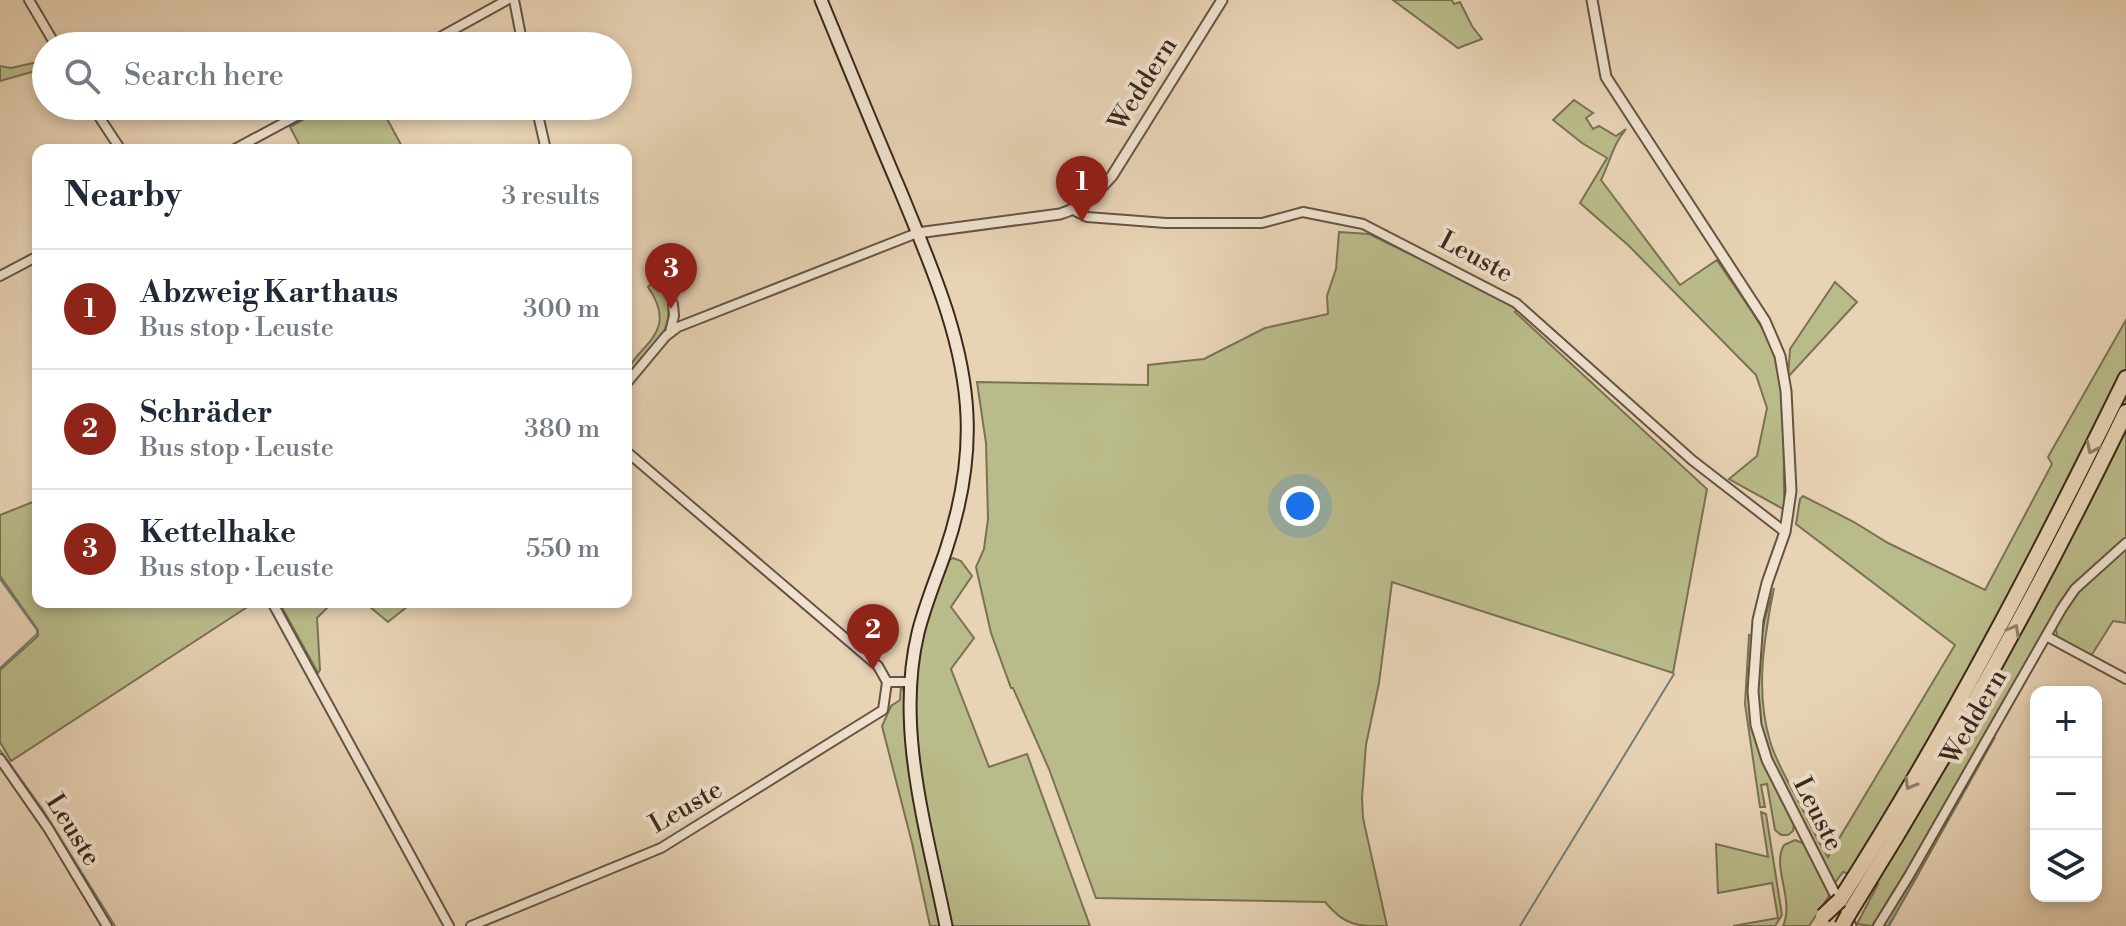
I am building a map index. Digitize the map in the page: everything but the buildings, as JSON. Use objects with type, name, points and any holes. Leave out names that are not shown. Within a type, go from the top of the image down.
[{"type":"highway","points":[[1835,923],[1840,900],[2003,618],[2126,378]]},
{"type":"highway","points":[[1835,923],[1861,895],[2011,635],[2126,412]]},
{"type":"main road","points":[[821,0],[917,233],[955,342],[967,416],[963,489],[918,634],[911,682],[910,738],[946,926]]},
{"type":"street","points":[[29,0],[48,32]]},
{"type":"street","points":[[449,32],[507,0]]},
{"type":"street","points":[[514,0],[520,32]]},
{"type":"street","name":"Weddern","points":[[917,233],[1051,216],[1073,210],[1093,197],[1112,176],[1222,0]]},
{"type":"street","name":"Leuste","points":[[1592,0],[1606,77],[1765,321],[1780,356],[1786,391],[1791,491],[1785,532],[1758,620],[1753,691],[1756,725],[1767,760],[1835,923]]},
{"type":"street","points":[[101,120],[117,144]]},
{"type":"street","points":[[244,144],[289,120]]},
{"type":"street","points":[[539,120],[545,144]]},
{"type":"street","name":"Leuste","points":[[1073,210],[1087,217],[1166,223],[1262,223],[1303,212],[1363,224],[1516,303],[1692,460],[1785,532]]},
{"type":"street","points":[[632,377],[669,332],[917,233]]},
{"type":"street","points":[[0,276],[32,259]]},
{"type":"street","points":[[669,332],[674,306],[680,315],[692,321]]},
{"type":"street","points":[[632,456],[878,666],[887,682],[911,682]]},
{"type":"street","name":"Weddern","points":[[1878,926],[2075,589],[2126,543]]},
{"type":"street","points":[[275,608],[449,926]]},
{"type":"street","points":[[2046,636],[2126,679]]},
{"type":"street","name":"Leuste","points":[[471,926],[661,848],[687,833],[878,715],[883,710],[887,682]]},
{"type":"street","name":"Leuste","points":[[0,759],[48,828],[107,926]]},
{"type":"green space","points":[[1393,0],[1460,2],[1482,39],[1458,48]]},
{"type":"green space","points":[[32,63],[32,72],[0,81],[0,66],[11,68]]},
{"type":"green space","points":[[1574,100],[1593,113],[1586,118],[1593,129],[1599,126],[1616,136],[1626,129],[1601,180],[1680,285],[1717,260],[1767,336],[1777,361],[1783,398],[1785,510],[1729,479],[1757,456],[1767,408],[1756,375],[1628,245],[1580,203],[1607,158],[1553,120]]},
{"type":"green space","points":[[303,120],[388,120],[401,144],[299,144],[290,127]]},
{"type":"green space","points":[[1339,232],[1369,234],[1508,302],[1518,310],[1515,312],[1707,489],[1673,673],[1392,582],[1379,683],[1366,745],[1362,798],[1363,818],[1387,926],[1352,923],[1339,916],[1325,902],[1096,898],[1049,769],[1011,688],[991,633],[976,567],[984,549],[988,519],[986,443],[977,382],[1148,385],[1148,365],[1204,359],[1265,328],[1328,314],[1327,296],[1336,269]]},
{"type":"green space","points":[[659,275],[669,307],[668,320],[656,345],[632,374],[632,362],[657,331],[660,319],[648,287]]},
{"type":"green space","points":[[1835,282],[1857,302],[1788,377],[1790,349]]},
{"type":"green space","points":[[2126,320],[2126,540],[2070,590],[2058,607],[1908,873],[1872,926],[1857,924],[1878,884],[1843,872],[1834,884],[1791,804],[1765,742],[1758,705],[1757,671],[1761,637],[1774,588],[1763,664],[1765,722],[1779,765],[1828,857],[1955,645],[1796,524],[1800,499],[1803,496],[1888,543],[1985,590],[2052,464],[2048,457]]},
{"type":"green space","points":[[32,502],[32,608],[246,608],[11,761],[0,742],[0,670],[38,636],[38,630],[0,576],[0,515]]},
{"type":"green space","points":[[2126,547],[2126,623],[2113,621],[2091,656],[2058,639],[2055,626],[2077,591]]},
{"type":"green space","points":[[953,558],[961,561],[972,576],[951,607],[974,638],[951,669],[989,767],[1027,754],[1090,926],[950,926],[920,782],[914,695],[921,644],[930,612],[945,563]]},
{"type":"green space","points":[[282,608],[327,608],[317,618],[318,673]]},
{"type":"green space","points":[[371,608],[406,608],[388,622]]},
{"type":"green space","points":[[1749,635],[1753,636],[1750,691],[1756,735],[1794,825],[1788,835],[1781,835],[1775,830],[1767,784],[1761,785],[1765,807],[1760,807],[1745,704]]},
{"type":"green space","points":[[901,686],[906,694],[941,926],[930,926],[882,726],[891,706],[900,700]]},
{"type":"green space","points":[[1995,737],[1889,926],[1880,926],[1941,829],[1989,742]]},
{"type":"green space","points":[[1761,812],[1766,814],[1782,915],[1775,926],[1733,926],[1778,918],[1772,883],[1718,893],[1716,844],[1768,857]]},
{"type":"green space","points":[[1795,840],[1805,844],[1829,891],[1829,896],[1809,926],[1783,926],[1786,905],[1781,854],[1784,845]]},
{"type":"waterway","points":[[0,579],[37,630],[37,634],[0,668]]},
{"type":"waterway","points":[[1520,926],[1674,674]]},
{"type":"waterway","points":[[0,750],[43,810],[115,926]]},
{"type":"waterway","points":[[1888,926],[1919,873]]},
{"type":"place","name":"Abzweig Karthaus","points":[[1082,222]]},
{"type":"place","name":"Kettelhake","points":[[671,309]]},
{"type":"place","name":"Schräder","points":[[873,670]]}]
